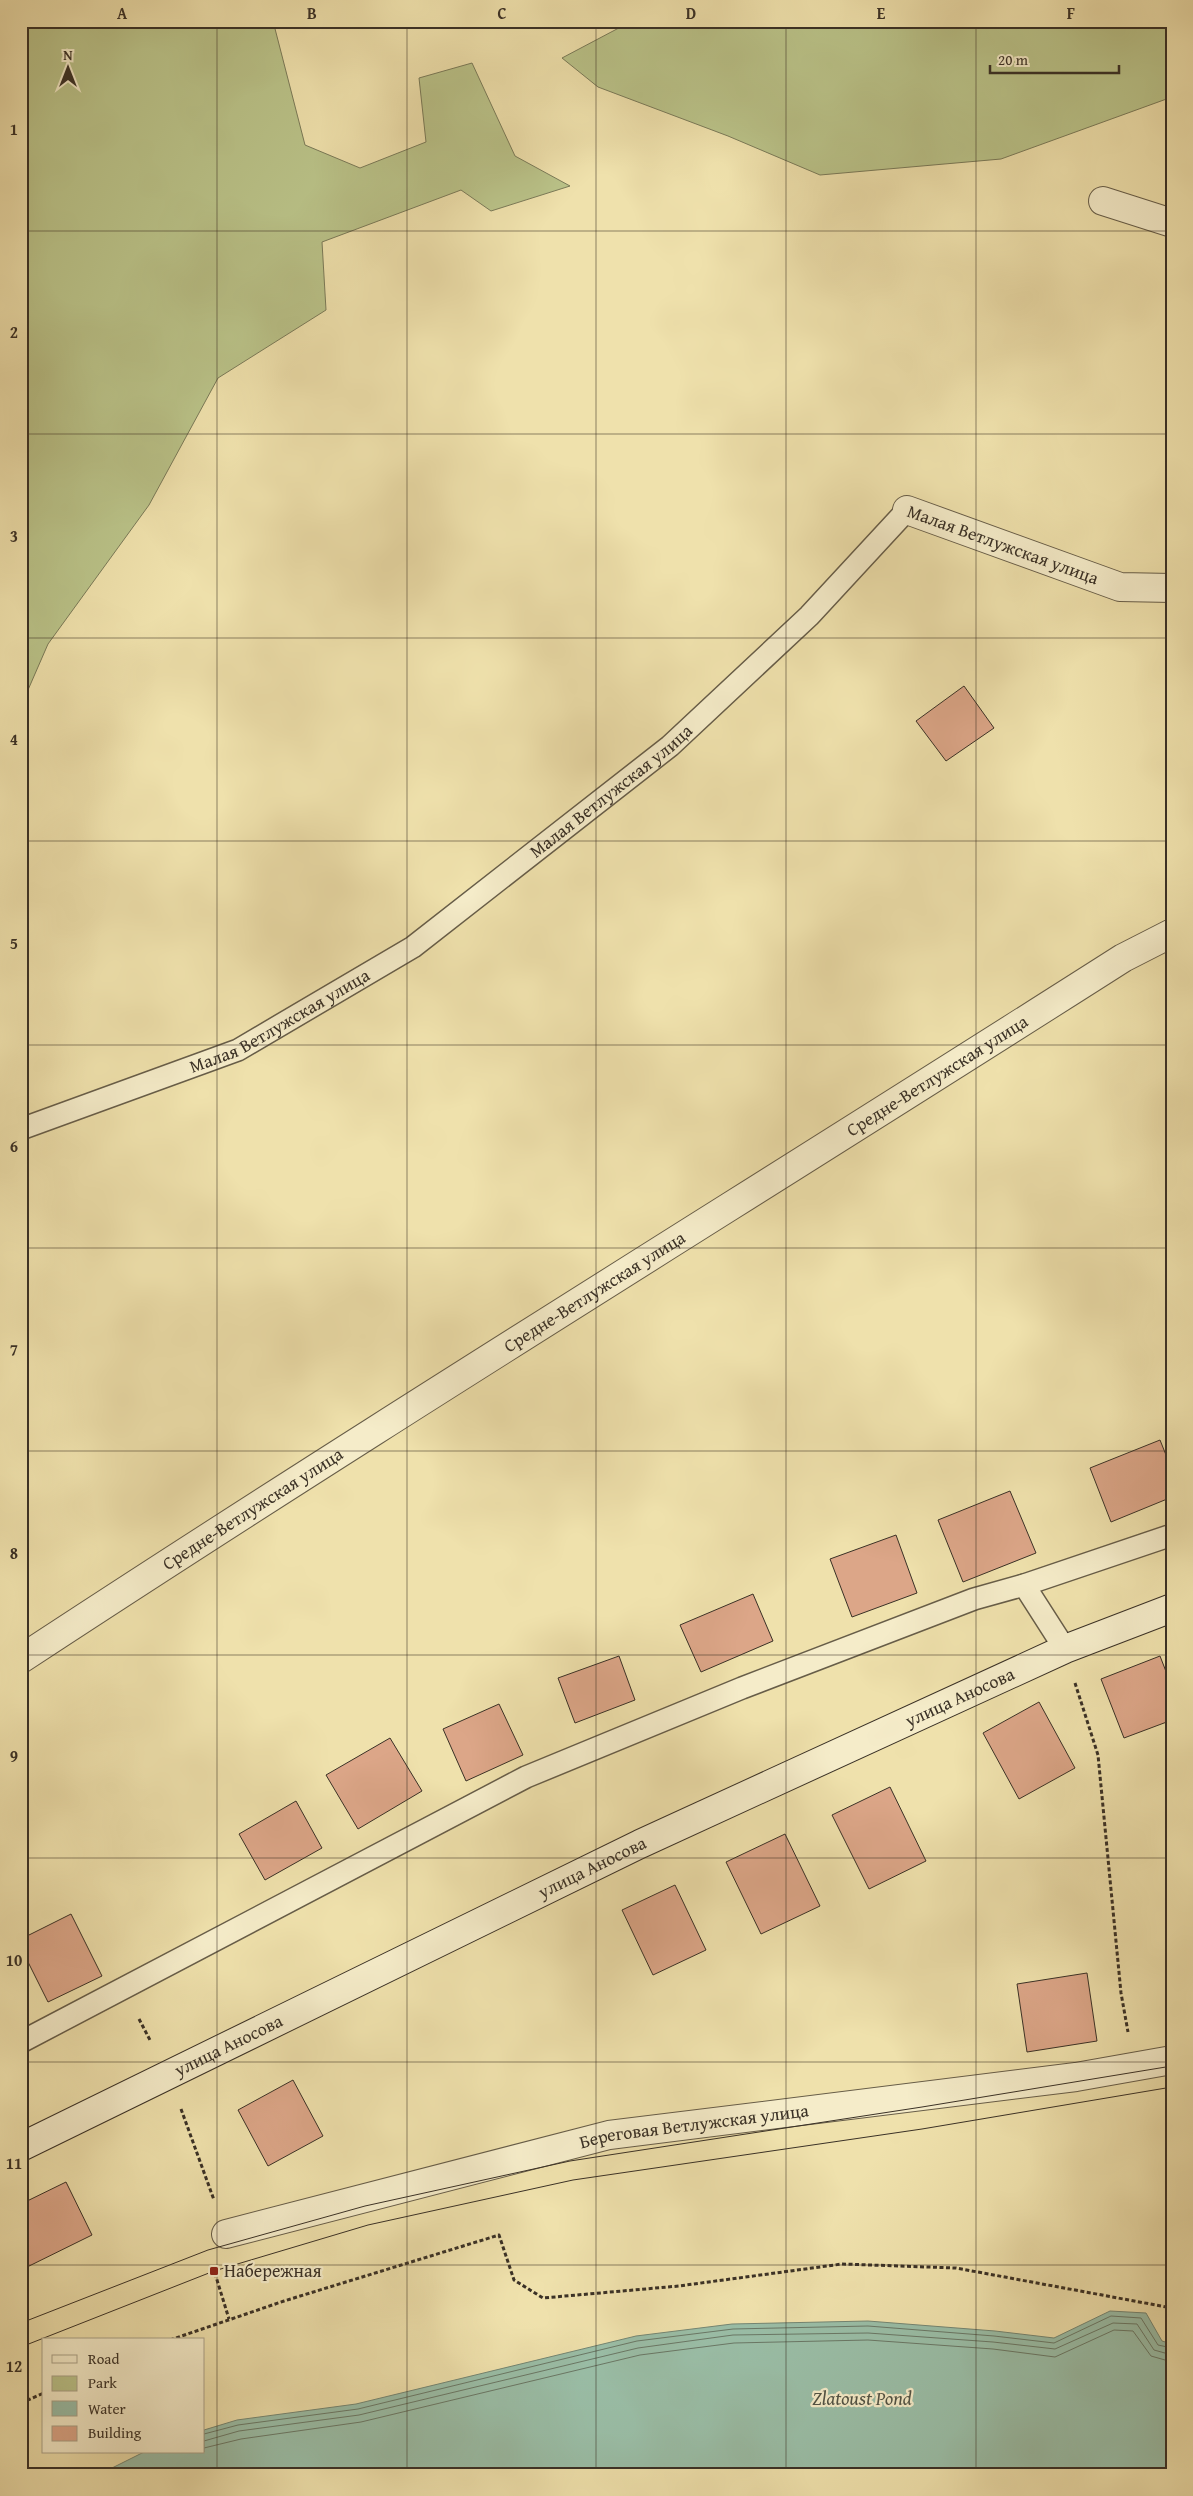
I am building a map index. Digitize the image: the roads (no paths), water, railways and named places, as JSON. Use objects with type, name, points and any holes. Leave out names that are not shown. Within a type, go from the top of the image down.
[{"type":"street","points":[[1103,201],[1172,223]]},
{"type":"street","name":"Малая Ветлужская улица","points":[[907,510],[1120,587],[1172,588]]},
{"type":"street","name":"Средне-Ветлужская улица","points":[[21,1658],[371,1432],[775,1180],[1124,958],[1172,933]]},
{"type":"street","name":"улица Аносова","points":[[21,2147],[631,1848],[1065,1649],[1172,1608]]},
{"type":"street","name":"Береговая Ветлужская улица","points":[[226,2234],[609,2135],[1076,2077],[1172,2060]]},
{"type":"lane","name":"Малая Ветлужская улица","points":[[21,1129],[238,1050],[413,947],[670,746],[809,616],[907,510]]},
{"type":"lane","points":[[21,2042],[526,1777],[742,1688],[974,1599],[1024,1586],[1172,1535]]},
{"type":"lane","points":[[1024,1586],[1065,1649]]},
{"type":"water","name":"Zlatoust Pond","points":[[1110,2311],[1146,2313],[1162,2341],[1172,2344],[1172,2475],[98,2475],[140,2454],[205,2454],[205,2430],[237,2420],[356,2404],[636,2336],[732,2324],[868,2321],[995,2331],[1054,2338]]},
{"type":"tram line","points":[[21,2323],[208,2250],[365,2206],[570,2161],[922,2107],[1172,2066]]},
{"type":"tram line","points":[[44,2338],[214,2271],[368,2225],[573,2180],[922,2129],[1172,2087]]},
{"type":"tram line","points":[[21,2347],[42,2339]]},
{"type":"place","name":"Набережная","points":[[214,2271]]}]
